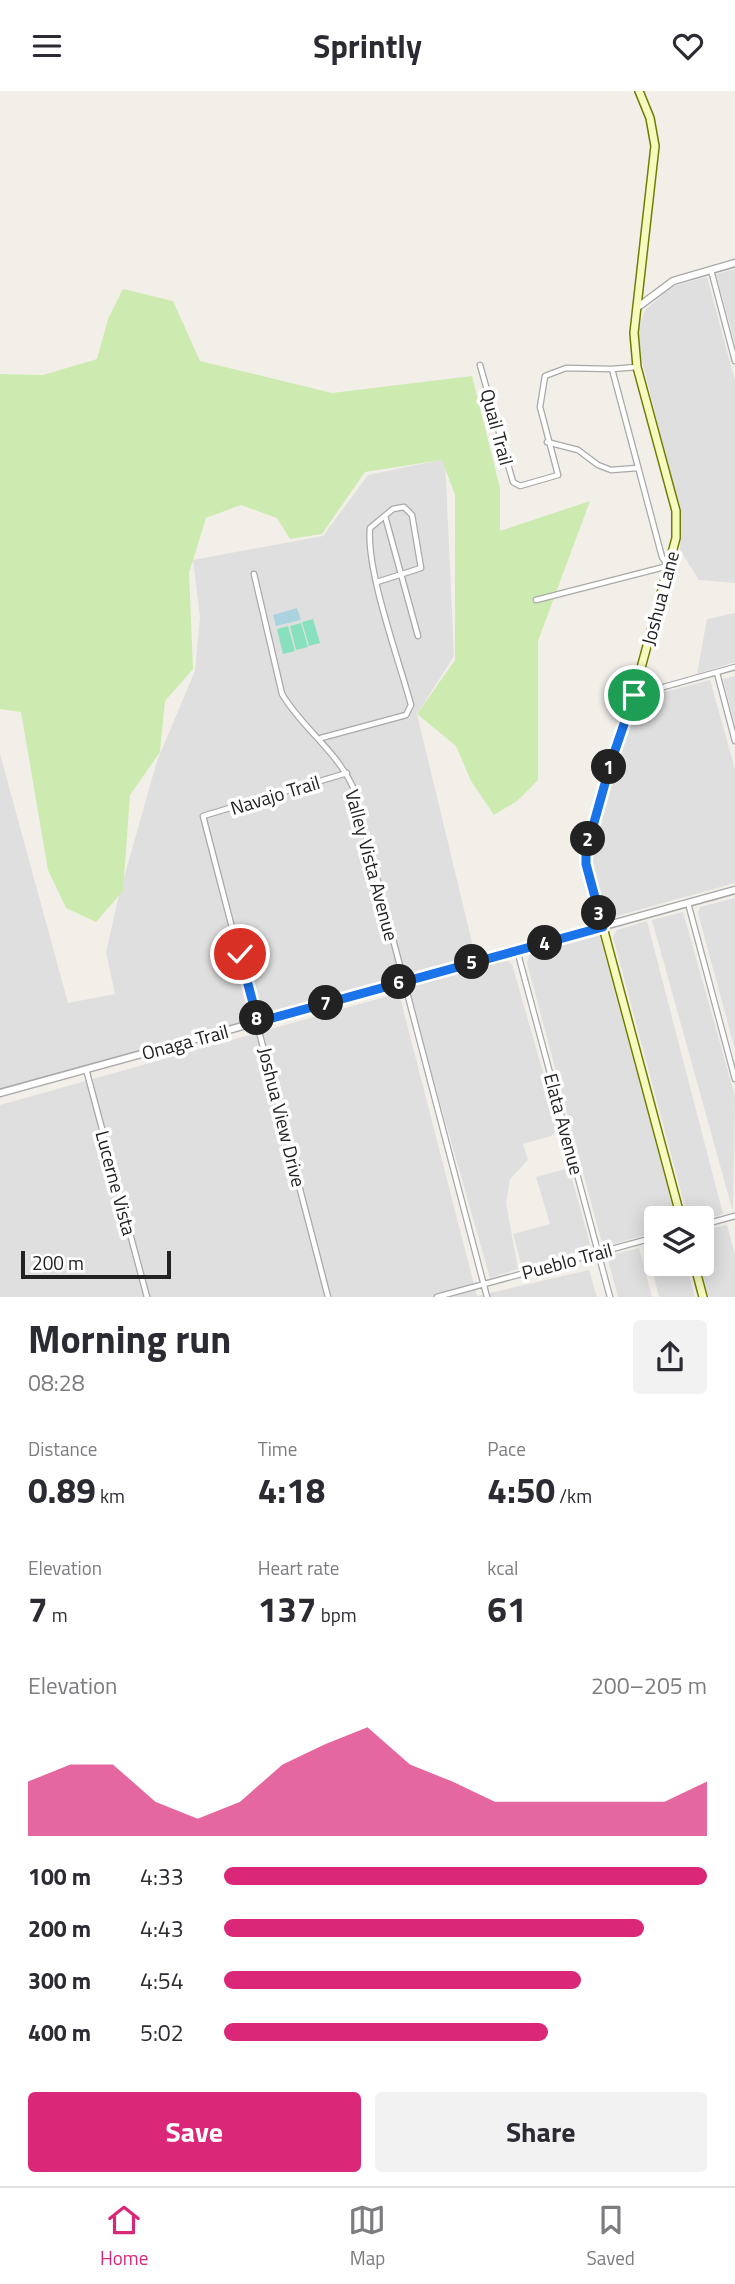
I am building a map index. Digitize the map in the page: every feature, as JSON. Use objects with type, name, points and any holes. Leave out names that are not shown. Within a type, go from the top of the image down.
[{"type":"main road","name":"Joshua Lane","points":[[639,91],[650,118],[654,146],[634,333],[637,367],[676,511],[676,538],[634,695],[611,762],[586,851],[586,864],[678,1206]]},
{"type":"main road","points":[[697,1276],[703,1297]]},
{"type":"street","points":[[638,307],[673,281],[735,263]]},
{"type":"street","points":[[710,270],[735,361]]},
{"type":"street","name":"Quail Trail","points":[[480,365],[513,482],[520,486],[558,475],[547,442],[540,407],[545,376],[566,368],[612,369]]},
{"type":"street","points":[[536,600],[668,566],[662,557],[612,369],[637,367]]},
{"type":"street","points":[[547,442],[578,450],[598,465],[611,470],[637,468]]},
{"type":"street","points":[[321,738],[406,715],[410,711],[411,705],[377,582],[368,547],[370,528],[393,509],[404,507],[412,515],[421,568],[377,582]]},
{"type":"street","points":[[385,516],[418,636]]},
{"type":"street","name":"Valley Vista Avenue","points":[[254,574],[282,694],[290,708],[321,738],[353,787],[487,1297]]},
{"type":"street","points":[[634,695],[735,667]]},
{"type":"street","points":[[716,673],[735,741]]},
{"type":"street","name":"Navajo Trail","points":[[203,816],[346,773]]},
{"type":"street","name":"Joshua View Drive","points":[[203,816],[328,1297]]},
{"type":"street","name":"Onaga Trail","points":[[0,1093],[735,890]]},
{"type":"street","points":[[688,903],[735,1079]]},
{"type":"street","name":"Elata Avenue","points":[[517,950],[610,1297]]},
{"type":"street","name":"Lucerne Vista","points":[[86,1069],[146,1297]]},
{"type":"street","points":[[714,1222],[735,1216]]},
{"type":"street","name":"Pueblo Trail","points":[[437,1297],[644,1240]]},
{"type":"shaded area","points":[[735,269],[735,344],[716,274]]},
{"type":"shaded area","points":[[707,277],[735,381],[735,583],[699,580],[680,550],[681,515],[642,361],[638,331],[645,310],[671,287]]},
{"type":"shaded area","points":[[445,459],[454,656],[417,714],[476,959],[0,1091],[0,754],[68,1003],[115,994],[106,952],[118,899],[157,761],[195,671],[200,617],[193,560],[323,536],[368,475]]},
{"type":"shaded area","points":[[735,613],[735,662],[697,674],[707,619]]},
{"type":"shaded area","points":[[735,676],[735,725],[723,679]]},
{"type":"shaded area","points":[[710,680],[735,769],[735,883],[610,918],[604,914],[593,860],[597,825],[639,699]]},
{"type":"shaded area","points":[[735,898],[735,1050],[698,913],[700,907]]},
{"type":"shaded area","points":[[683,912],[735,1096],[733,1212],[652,920]]},
{"type":"shaded area","points":[[647,921],[723,1214],[714,1217],[714,1206],[685,1206],[613,937],[617,930]]},
{"type":"shaded area","points":[[599,934],[673,1206],[644,1206],[644,1235],[603,1247],[527,963],[530,952]]},
{"type":"shaded area","points":[[507,960],[512,964],[559,1128],[551,1136],[523,1144],[528,1160],[510,1179],[506,1203],[518,1269],[490,1278],[409,994],[414,985]]},
{"type":"shaded area","points":[[399,993],[477,1296],[589,1270],[597,1297],[0,1297],[0,1105]]},
{"type":"shaded area","points":[[569,1168],[590,1244],[588,1249],[522,1267],[513,1234],[550,1224],[536,1177]]},
{"type":"shaded area","points":[[727,1225],[735,1254],[735,1297],[709,1297],[703,1276],[714,1276],[714,1228]]},
{"type":"shaded area","points":[[639,1248],[644,1276],[646,1276],[652,1297],[618,1297],[608,1260],[612,1255]]},
{"type":"shaded area","points":[[654,1276],[689,1276],[695,1297],[659,1297]]},
{"type":"green space","points":[[123,289],[173,301],[200,361],[332,393],[472,376],[500,488],[500,531],[590,501],[538,641],[538,780],[517,801],[494,815],[471,781],[456,746],[417,714],[455,660],[455,495],[442,460],[365,472],[322,534],[290,539],[277,518],[241,505],[206,518],[189,573],[193,669],[165,701],[160,752],[130,795],[123,891],[96,922],[66,908],[48,870],[21,712],[0,709],[0,374],[43,375],[97,359],[108,319]]},
{"type":"green space","points":[[313,619],[320,643],[309,646],[302,622]]},
{"type":"green space","points":[[301,623],[308,647],[296,650],[290,626]]},
{"type":"green space","points":[[288,626],[295,651],[283,654],[277,629]]},
{"type":"water","points":[[297,608],[301,620],[276,626],[273,615]]},
{"type":"route","points":[[240,954],[258,1022],[603,927],[586,864],[586,851],[611,762],[634,695]]}]
